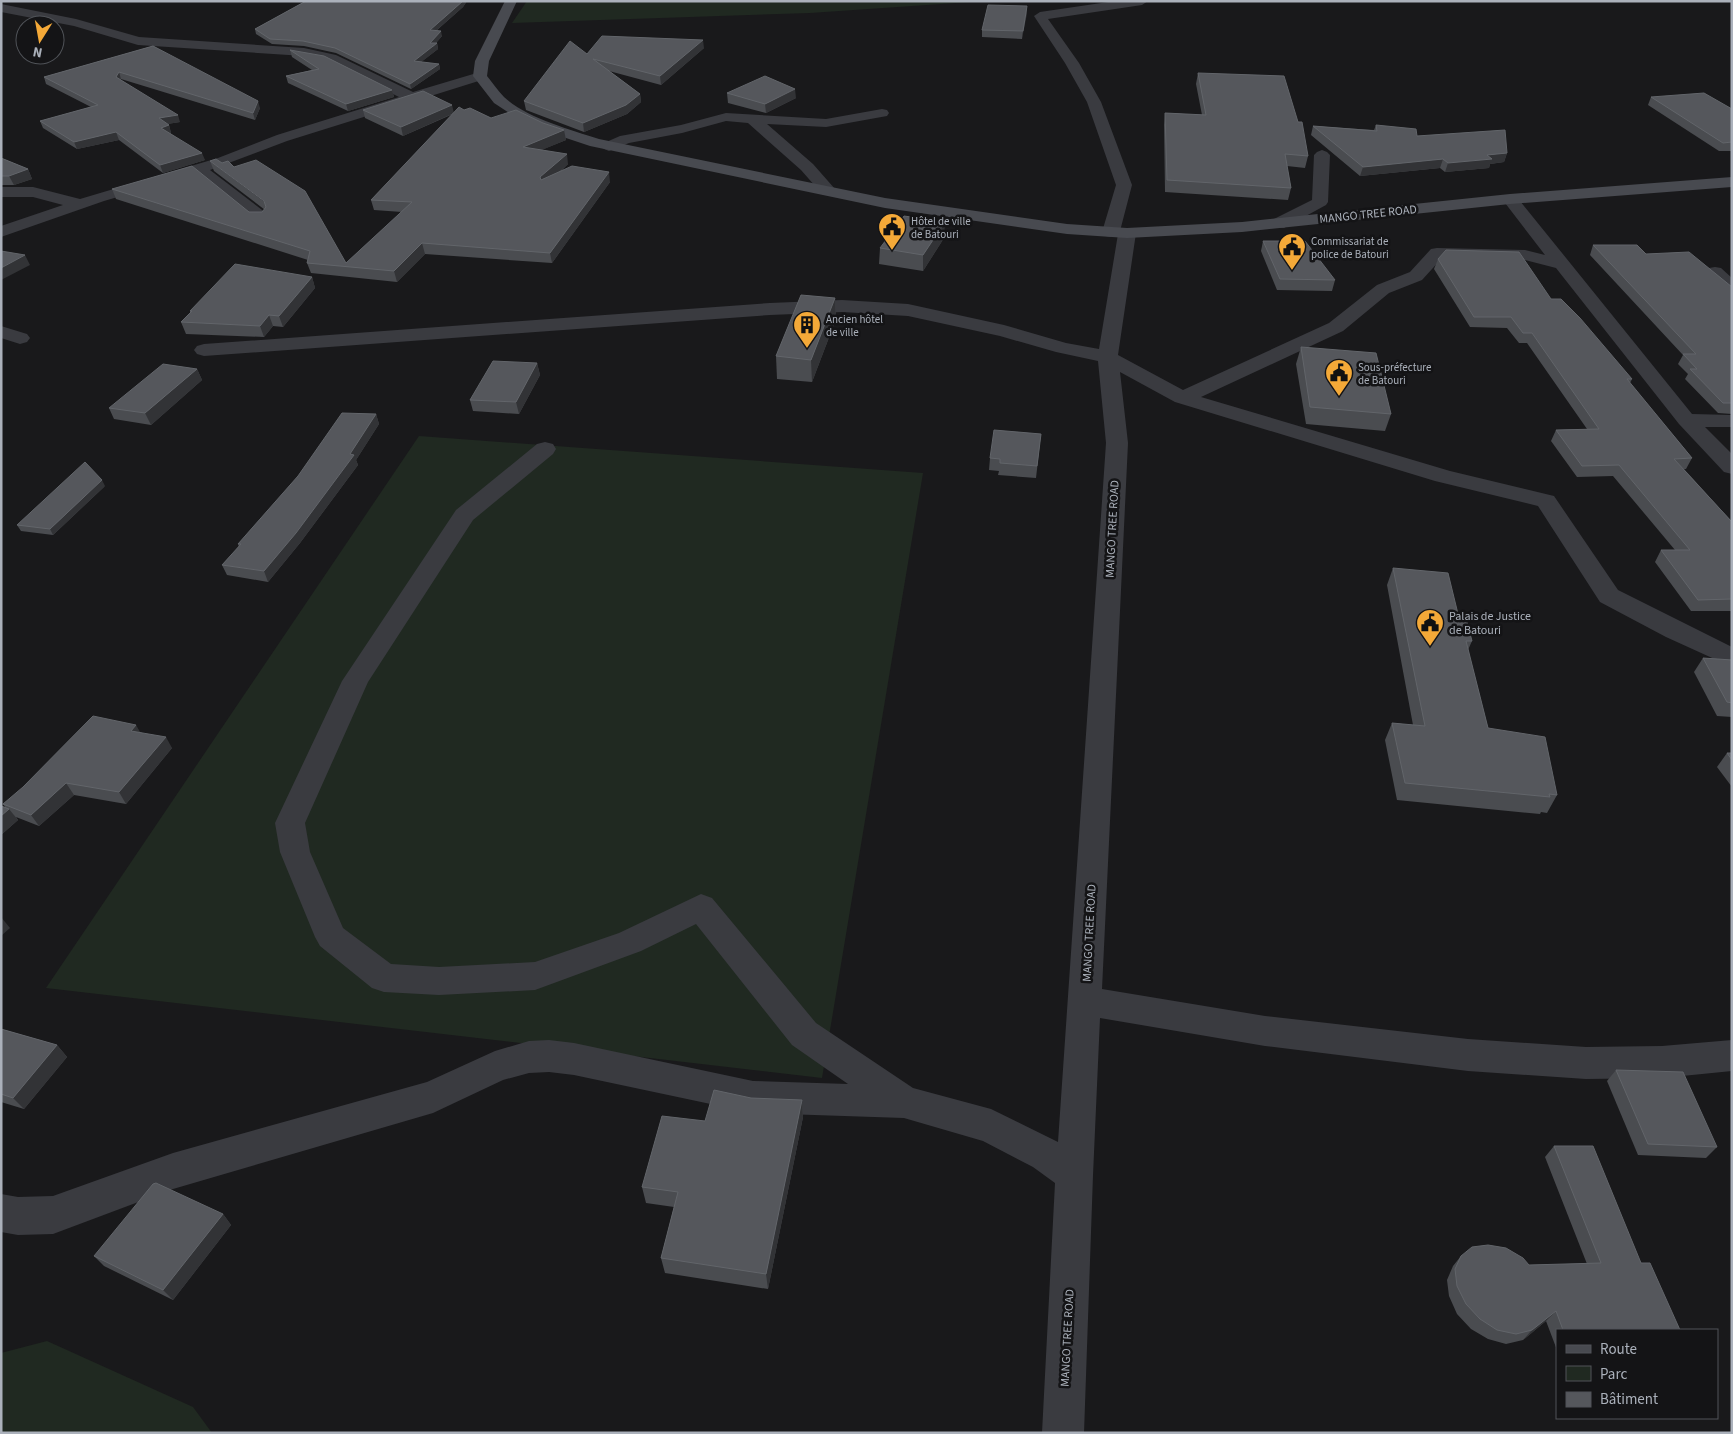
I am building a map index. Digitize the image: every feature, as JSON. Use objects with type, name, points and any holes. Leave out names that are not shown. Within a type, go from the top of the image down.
[{"type":"main road","points":[[511,1],[482,61],[480,76],[499,100],[519,113],[572,137],[829,192],[947,213],[1067,229],[1119,232]]},
{"type":"main road","name":"MANGO TREE ROAD","points":[[1119,232],[1242,227],[1510,199],[1732,182]]},
{"type":"street","points":[[1119,232],[1124,185],[1094,102],[1072,63],[1040,16],[1142,1]]},
{"type":"street","points":[[1,8],[76,23],[138,41],[321,54],[411,97]]},
{"type":"street","points":[[1,232],[80,204],[224,161],[282,138],[480,76]]},
{"type":"street","points":[[609,146],[626,138],[682,129],[726,117],[826,123],[882,113]]},
{"type":"street","points":[[752,119],[807,167],[829,192]]},
{"type":"street","points":[[1278,224],[1320,202],[1322,155]]},
{"type":"street","points":[[199,169],[260,217]]},
{"type":"street","points":[[1,192],[33,192],[80,204]]},
{"type":"street","points":[[1510,199],[1686,420],[1732,467]]},
{"type":"street","name":"MANGO TREE ROAD","points":[[1063,1433],[1074,1175],[1086,1000],[1117,443],[1108,357],[1119,232]]},
{"type":"street","points":[[1182,398],[1336,327],[1382,289],[1416,276],[1437,253],[1525,255],[1561,264]]},
{"type":"street","points":[[1715,272],[1732,288]]},
{"type":"street","points":[[204,350],[664,316],[842,306],[908,310],[1108,357],[1182,398],[1443,476],[1546,501],[1609,596],[1675,631],[1732,658]]},
{"type":"street","points":[[1686,420],[1732,421]]},
{"type":"street","points":[[545,449],[464,515],[355,681],[290,823],[295,852],[331,937],[384,978],[439,981],[535,976],[630,942],[701,906],[804,1034],[904,1102]]},
{"type":"street","points":[[1086,1000],[1265,1030],[1468,1055],[1586,1063],[1662,1062],[1732,1055]]},
{"type":"street","points":[[1,1213],[18,1216],[53,1214],[173,1171],[433,1096],[495,1067],[529,1057],[549,1056],[574,1058],[754,1098],[904,1102],[990,1126],[1046,1155],[1074,1175]]},
{"type":"green space","points":[[527,1],[985,1],[810,13],[512,23]]},
{"type":"green space","points":[[419,436],[923,473],[822,1078],[46,988]]},
{"type":"green space","points":[[47,1341],[193,1407],[212,1433],[1,1433],[1,1353]]},
{"type":"building","points":[[306,1],[463,1],[430,30],[441,31],[430,43],[437,43],[414,61],[439,64],[410,84],[335,48],[303,41],[270,39],[255,29]]},
{"type":"building","points":[[988,5],[1027,6],[1023,31],[982,30]]},
{"type":"building","points":[[602,36],[703,40],[660,76],[593,59],[640,94],[626,105],[583,123],[524,101],[570,41],[587,54]]},
{"type":"building","points":[[153,46],[258,101],[253,113],[119,72],[116,77],[178,115],[159,118],[169,125],[161,128],[202,153],[160,165],[116,132],[74,142],[40,121],[98,105],[44,77]]},
{"type":"building","points":[[290,50],[324,56],[392,90],[346,104],[286,76],[319,69]]},
{"type":"building","points":[[1198,73],[1284,76],[1298,122],[1302,122],[1308,156],[1285,154],[1291,188],[1167,180],[1165,113],[1206,115]]},
{"type":"building","points":[[765,76],[795,89],[765,104],[727,93]]},
{"type":"building","points":[[423,91],[452,105],[401,127],[363,110]]},
{"type":"building","points":[[1704,93],[1732,109],[1732,142],[1723,143],[1651,97]]},
{"type":"building","points":[[459,107],[464,110],[470,108],[491,118],[516,110],[543,123],[564,130],[523,147],[567,154],[540,177],[541,180],[572,166],[609,172],[550,253],[422,243],[394,271],[307,263],[310,251],[112,189],[192,166],[249,212],[262,212],[266,207],[264,201],[210,161],[216,159],[222,163],[228,161],[234,167],[256,160],[305,191],[346,263],[412,202],[371,200]]},
{"type":"building","points":[[1376,125],[1416,129],[1417,136],[1505,130],[1507,153],[1487,155],[1492,159],[1448,163],[1443,159],[1363,167],[1313,126],[1377,131]]},
{"type":"building","points":[[1,158],[28,169],[9,176],[1,176]]},
{"type":"building","points":[[904,216],[945,222],[923,255],[880,248]]},
{"type":"building","points":[[1263,241],[1305,241],[1335,280],[1280,279]]},
{"type":"building","points":[[1593,245],[1637,245],[1646,254],[1689,252],[1732,287],[1732,403],[1723,403],[1690,369],[1697,369],[1683,354],[1696,354]]},
{"type":"building","points":[[1446,250],[1519,252],[1551,299],[1561,299],[1580,318],[1632,379],[1627,379],[1692,458],[1674,459],[1732,522],[1732,599],[1698,600],[1661,550],[1690,550],[1619,465],[1582,466],[1556,430],[1599,429],[1532,333],[1523,333],[1511,317],[1474,317],[1438,259]]},
{"type":"building","points":[[1,251],[25,255],[1,268]]},
{"type":"building","points":[[235,264],[312,277],[279,316],[269,315],[260,326],[181,322],[192,311],[190,311]]},
{"type":"building","points":[[801,295],[835,298],[811,360],[776,356]]},
{"type":"building","name":"Sous-préfecture de Batouri","points":[[1301,347],[1376,353],[1391,414],[1310,407]]},
{"type":"building","points":[[493,361],[537,363],[516,402],[470,400]]},
{"type":"building","points":[[163,364],[197,369],[145,413],[109,408]]},
{"type":"building","points":[[342,413],[376,414],[350,454],[354,455],[296,533],[264,571],[222,565],[298,476]]},
{"type":"building","points":[[994,430],[1041,434],[1037,466],[1000,463],[1000,459],[990,458]]},
{"type":"building","points":[[85,462],[102,480],[50,529],[17,525]]},
{"type":"building","points":[[1393,568],[1448,573],[1458,614],[1465,615],[1472,641],[1466,641],[1488,728],[1545,737],[1557,795],[1549,794],[1550,797],[1405,783],[1392,723],[1425,726]]},
{"type":"building","points":[[1703,658],[1732,660],[1732,703],[1727,702]]},
{"type":"building","points":[[93,716],[136,725],[131,731],[166,737],[119,792],[66,783],[31,815],[3,804],[23,787]]},
{"type":"building","points":[[1727,753],[1732,753],[1732,760]]},
{"type":"building","points":[[1,806],[9,809],[1,816]]},
{"type":"building","points":[[1,1029],[57,1045],[13,1098],[1,1094]]},
{"type":"building","points":[[1616,1070],[1683,1072],[1717,1147],[1648,1144]]},
{"type":"building","points":[[714,1090],[751,1098],[802,1100],[766,1274],[661,1258],[678,1192],[642,1187],[662,1116],[705,1121]]},
{"type":"building","points":[[1554,1146],[1593,1146],[1641,1263],[1650,1263],[1680,1329],[1563,1329],[1556,1311],[1532,1330],[1516,1334],[1497,1330],[1480,1319],[1466,1304],[1457,1286],[1455,1269],[1461,1256],[1472,1247],[1488,1245],[1506,1248],[1523,1258],[1529,1265],[1601,1263]]},
{"type":"building","points":[[156,1183],[223,1214],[163,1290],[94,1256],[153,1184]]},
{"type":"place","name":"Hôtel de ville de Batouri","points":[[892,251]]},
{"type":"place","name":"Commissariat de police de Batouri","points":[[1292,271]]},
{"type":"place","name":"Ancien hôtel de ville","points":[[807,349]]},
{"type":"place","name":"Sous-préfecture de Batouri","points":[[1339,397]]},
{"type":"place","name":"Palais de Justice de Batouri","points":[[1430,647]]}]
